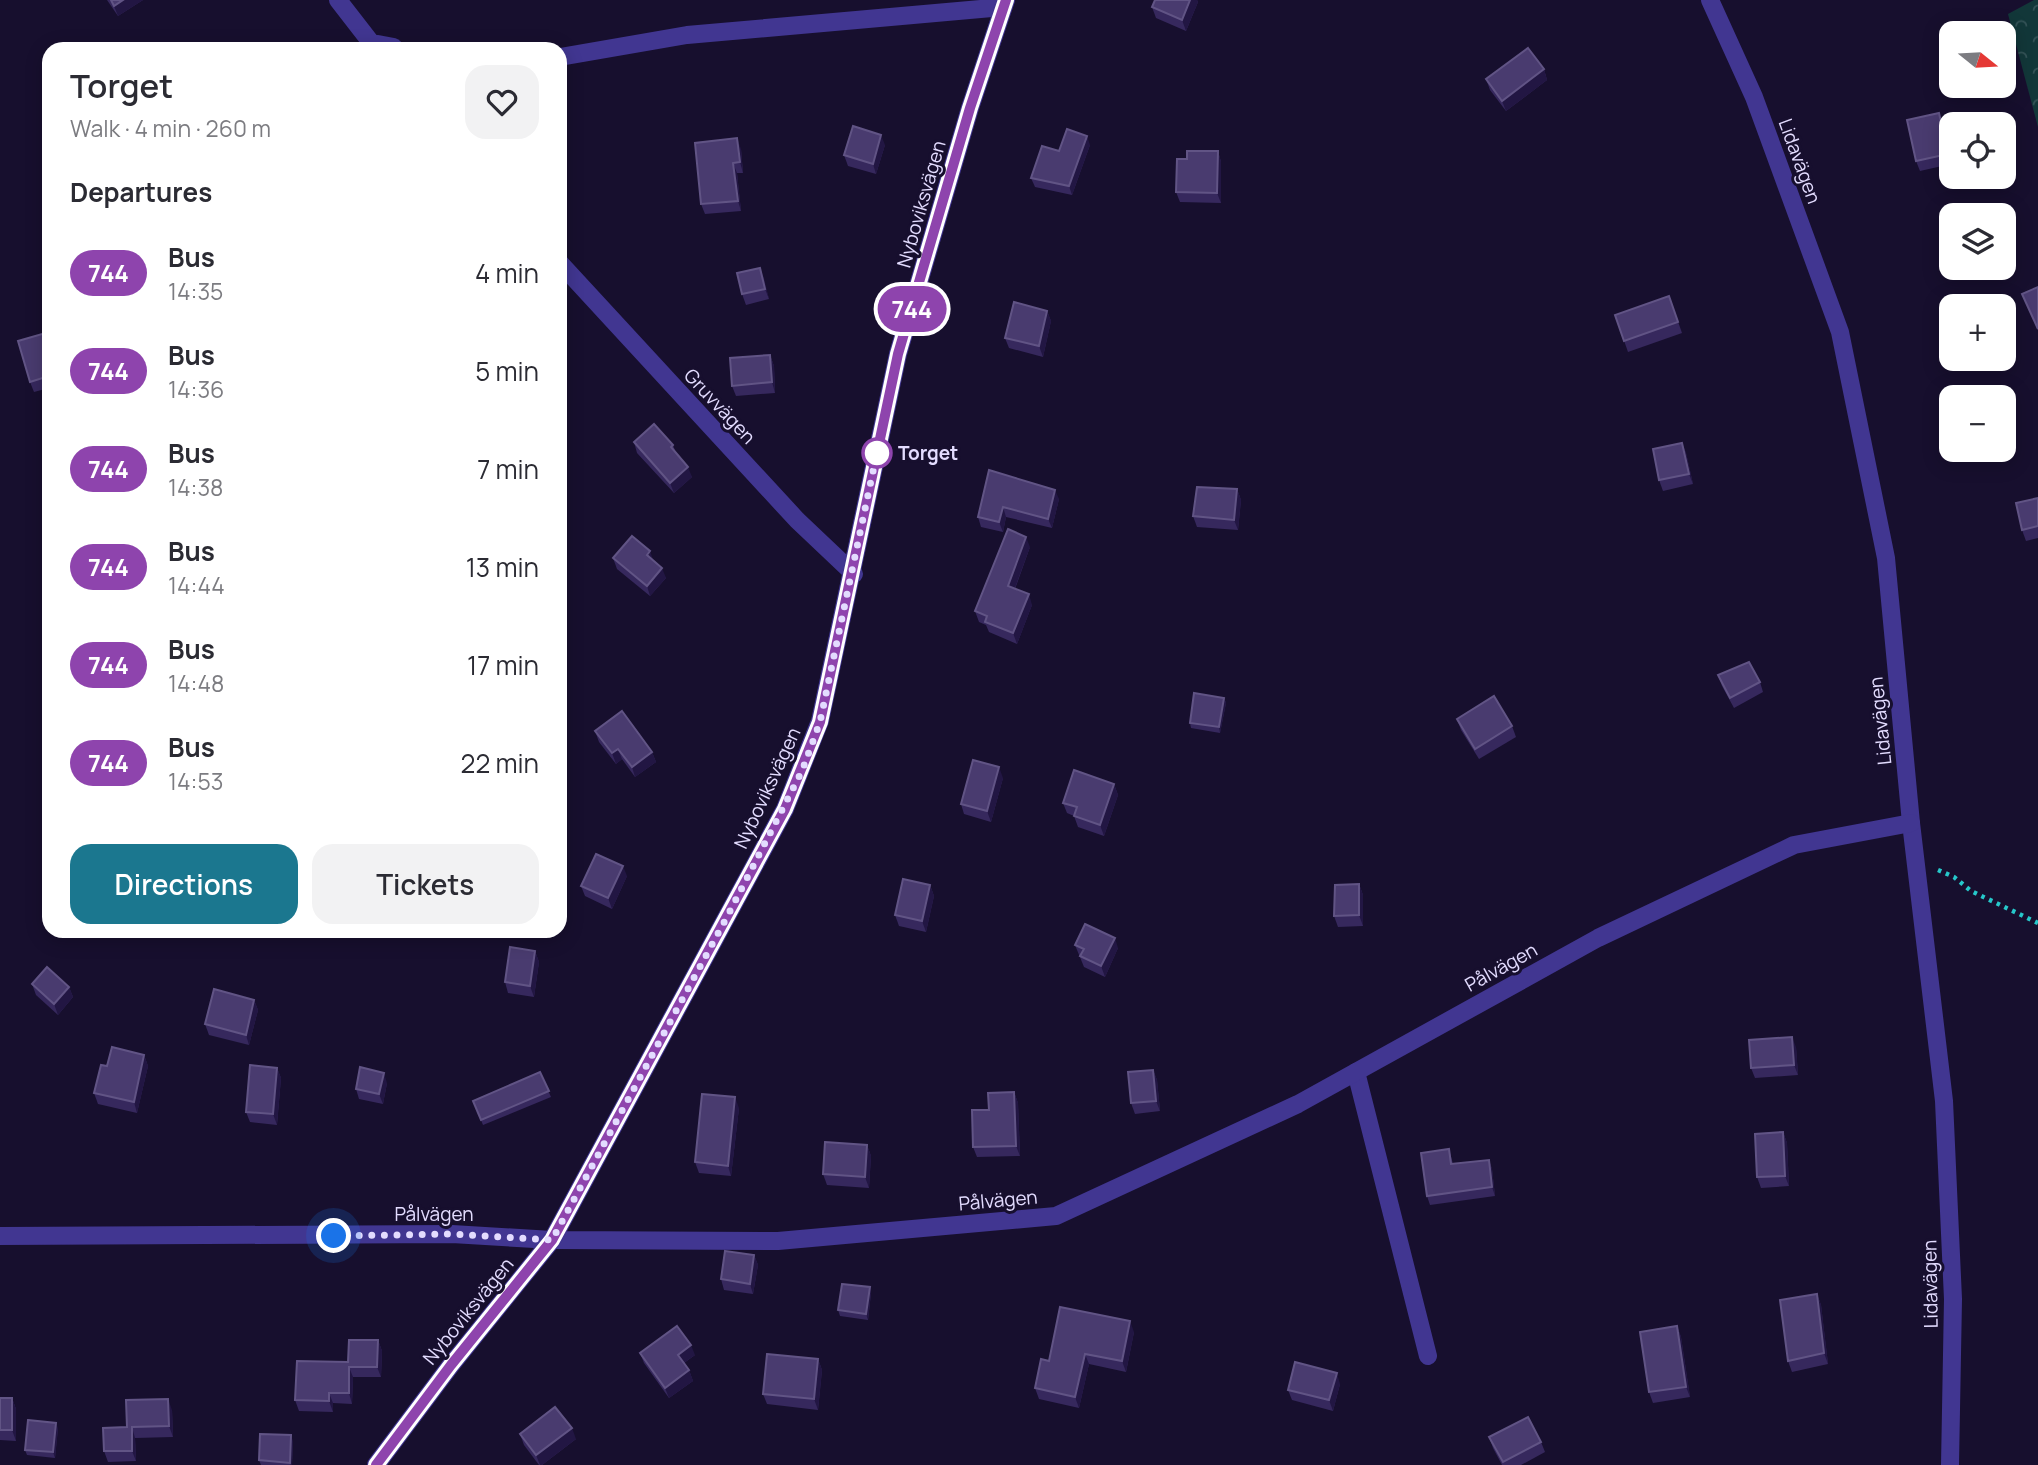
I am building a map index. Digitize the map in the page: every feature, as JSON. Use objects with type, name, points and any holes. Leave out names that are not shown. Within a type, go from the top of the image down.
[{"type":"street","points":[[338,0],[374,42]]},
{"type":"street","name":"Lidavägen","points":[[1710,0],[1754,97],[1840,332],[1886,558],[1911,824],[1944,1101],[1953,1299],[1950,1465]]},
{"type":"street","points":[[567,56],[687,35],[1004,4]]},
{"type":"street","name":"Nyboviksvägen","points":[[376,1465],[451,1365],[552,1240],[729,913],[802,771],[820,722],[898,354],[1004,4]]},
{"type":"street","name":"Gruvvägen","points":[[567,271],[797,520],[853,574]]},
{"type":"street","name":"Pålvägen","points":[[0,1236],[452,1234],[552,1240],[778,1241],[1056,1216],[1298,1104],[1598,938],[1794,845],[1911,824]]},
{"type":"street","points":[[1356,1072],[1428,1356]]},
{"type":"path","points":[[1917,869],[1933,868],[1954,877],[1972,891],[2038,923]]},
{"type":"green space","points":[[2038,0],[2038,127],[2016,44],[2016,21],[2010,21],[2008,14]]},
{"type":"building","points":[[111,0],[123,0],[114,6]]},
{"type":"building","points":[[1155,0],[1190,0],[1182,20],[1152,7]]},
{"type":"building","points":[[1528,48],[1544,69],[1502,101],[1486,79]]},
{"type":"building","points":[[1939,113],[1939,156],[1916,161],[1907,120]]},
{"type":"building","points":[[853,126],[881,135],[873,164],[844,155]]},
{"type":"building","points":[[1067,129],[1087,136],[1069,186],[1031,178],[1042,146],[1059,151]]},
{"type":"building","points":[[737,138],[740,162],[733,163],[738,201],[701,204],[695,143]]},
{"type":"building","points":[[1187,151],[1218,151],[1217,193],[1176,192],[1177,159],[1187,159]]},
{"type":"building","points":[[760,268],[765,289],[742,294],[737,273]]},
{"type":"building","points":[[2038,287],[2038,329],[2022,294]]},
{"type":"building","points":[[1669,296],[1678,322],[1624,341],[1615,315]]},
{"type":"building","points":[[1014,302],[1047,311],[1039,346],[1005,338]]},
{"type":"building","points":[[42,334],[42,378],[30,382],[18,341]]},
{"type":"building","points":[[770,355],[772,382],[732,386],[730,358]]},
{"type":"building","points":[[654,424],[688,467],[670,483],[634,442]]},
{"type":"building","points":[[1682,443],[1689,474],[1659,480],[1653,449]]},
{"type":"building","points":[[989,470],[1055,490],[1048,519],[1003,507],[999,522],[978,517]]},
{"type":"building","points":[[1197,487],[1237,489],[1234,520],[1193,516]]},
{"type":"building","points":[[2038,498],[2038,526],[2022,530],[2016,503]]},
{"type":"building","points":[[1008,529],[1026,537],[1008,586],[1029,594],[1013,633],[985,622],[987,616],[975,611]]},
{"type":"building","points":[[632,536],[650,551],[647,555],[662,568],[647,586],[613,558]]},
{"type":"building","points":[[1749,662],[1760,682],[1730,698],[1718,675]]},
{"type":"building","points":[[1194,693],[1224,698],[1219,727],[1190,723]]},
{"type":"building","points":[[1494,696],[1512,726],[1475,749],[1457,719]]},
{"type":"building","points":[[622,711],[652,752],[632,767],[618,749],[612,753],[595,731]]},
{"type":"building","points":[[973,760],[999,767],[987,811],[961,804]]},
{"type":"building","points":[[1074,770],[1114,784],[1100,825],[1074,816],[1077,807],[1063,803]]},
{"type":"building","points":[[596,854],[623,866],[608,898],[581,886]]},
{"type":"building","points":[[903,879],[930,885],[922,921],[895,915]]},
{"type":"building","points":[[1359,884],[1359,915],[1334,916],[1335,885]]},
{"type":"building","points":[[1085,924],[1115,938],[1101,966],[1080,956],[1084,949],[1075,945]]},
{"type":"building","points":[[510,947],[535,951],[530,986],[505,982]]},
{"type":"building","points":[[47,967],[69,987],[54,1004],[32,984]]},
{"type":"building","points":[[214,989],[254,1000],[246,1035],[205,1024]]},
{"type":"building","points":[[1792,1037],[1794,1065],[1751,1068],[1749,1040]]},
{"type":"building","points":[[112,1047],[144,1055],[134,1102],[94,1093],[101,1065],[107,1066]]},
{"type":"building","points":[[250,1065],[277,1068],[273,1114],[246,1112]]},
{"type":"building","points":[[360,1067],[384,1073],[379,1094],[356,1089]]},
{"type":"building","points":[[1153,1070],[1156,1101],[1131,1103],[1128,1072]]},
{"type":"building","points":[[540,1072],[549,1091],[481,1120],[473,1101]]},
{"type":"building","points":[[1014,1092],[1016,1146],[973,1147],[972,1110],[989,1110],[988,1093]]},
{"type":"building","points":[[702,1094],[735,1097],[728,1166],[695,1162]]},
{"type":"building","points":[[1783,1132],[1785,1176],[1757,1177],[1755,1134]]},
{"type":"building","points":[[825,1142],[867,1145],[865,1177],[823,1174]]},
{"type":"building","points":[[1449,1149],[1451,1164],[1489,1160],[1492,1187],[1427,1196],[1421,1153]]},
{"type":"building","points":[[725,1251],[754,1255],[750,1284],[721,1279]]},
{"type":"building","points":[[842,1284],[870,1287],[866,1314],[838,1310]]},
{"type":"building","points":[[1817,1294],[1824,1353],[1788,1361],[1780,1300]]},
{"type":"building","points":[[1060,1307],[1130,1321],[1122,1361],[1085,1354],[1075,1397],[1035,1388],[1041,1359],[1049,1361]]},
{"type":"building","points":[[677,1326],[691,1345],[678,1355],[689,1370],[665,1388],[640,1353]]},
{"type":"building","points":[[1677,1326],[1686,1387],[1649,1392],[1640,1332]]},
{"type":"building","points":[[349,1340],[378,1340],[377,1367],[349,1367],[349,1393],[329,1393],[329,1401],[295,1400],[297,1361],[348,1362]]},
{"type":"building","points":[[767,1354],[818,1359],[814,1399],[763,1394]]},
{"type":"building","points":[[1295,1362],[1337,1373],[1329,1400],[1288,1390]]},
{"type":"building","points":[[0,1398],[12,1398],[12,1430],[0,1430]]},
{"type":"building","points":[[168,1399],[169,1426],[132,1427],[132,1451],[104,1451],[103,1428],[127,1427],[126,1400]]},
{"type":"building","points":[[555,1407],[572,1428],[536,1455],[520,1434]]},
{"type":"building","points":[[1528,1417],[1541,1442],[1503,1462],[1489,1437]]},
{"type":"building","points":[[28,1420],[56,1423],[53,1452],[25,1450]]},
{"type":"building","points":[[260,1434],[291,1435],[290,1463],[259,1460]]},
{"type":"bus line","name":"744","points":[[376,1465],[451,1365],[552,1240],[785,809],[802,771],[820,722],[898,354],[970,108],[1006,0]]},
{"type":"place","name":"Torget","points":[[877,453]]},
{"type":"route","points":[[334,1236],[452,1234],[552,1240],[785,809],[802,771],[820,722],[879,443],[877,453]]}]
